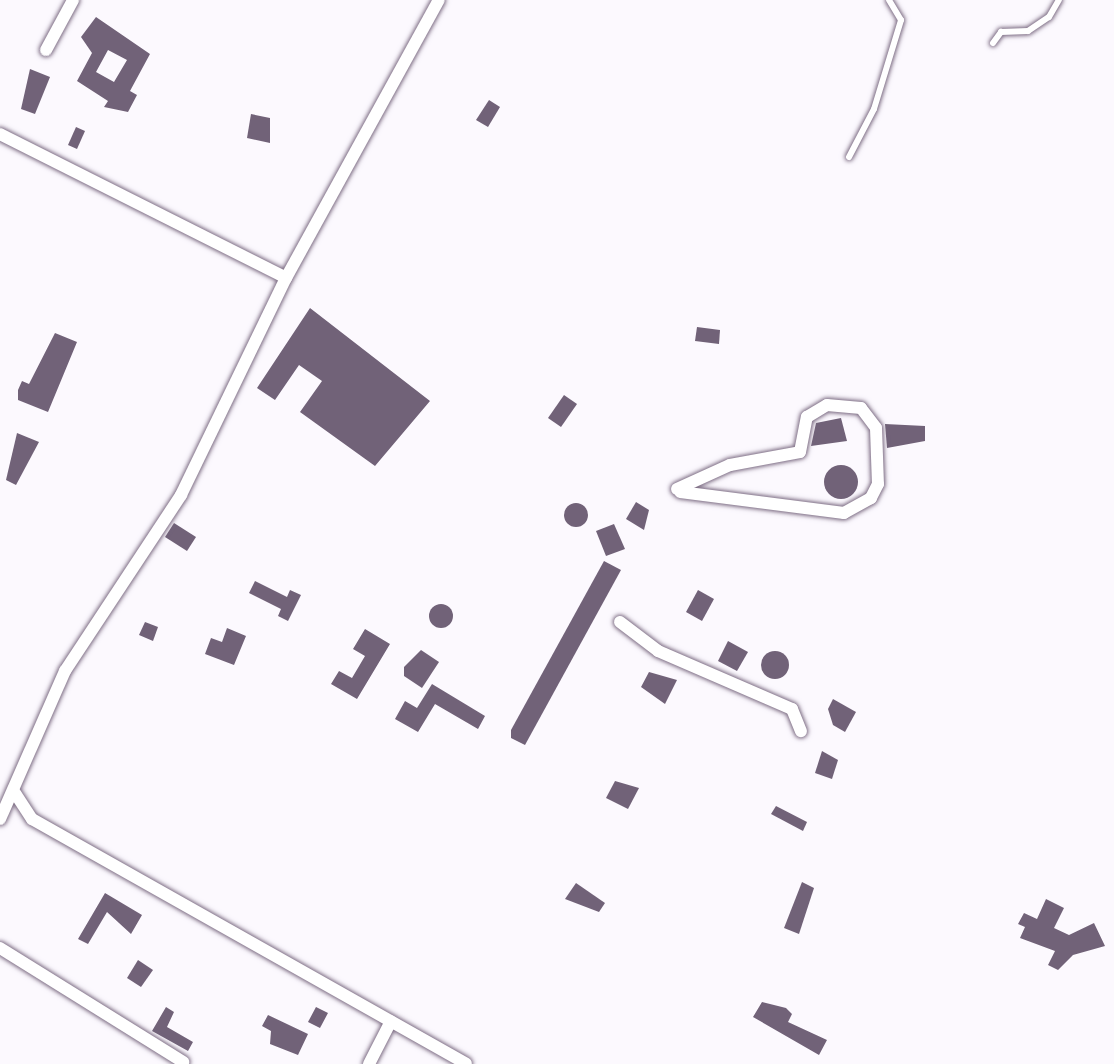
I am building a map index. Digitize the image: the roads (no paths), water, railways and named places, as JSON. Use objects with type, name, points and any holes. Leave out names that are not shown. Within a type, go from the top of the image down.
[{"type":"street","points":[[46,50],[73,0]]},
{"type":"street","points":[[0,819],[15,794],[65,671],[181,495],[286,278],[439,0]]},
{"type":"street","points":[[0,134],[286,278]]},
{"type":"street","points":[[827,404],[861,408],[876,428],[878,484],[860,508],[825,513],[679,490],[730,465],[800,452],[807,417],[827,404]]},
{"type":"street","points":[[620,622],[658,650],[792,709],[801,731]]},
{"type":"street","points":[[15,794],[32,819],[466,1064]]},
{"type":"street","points":[[0,948],[183,1062]]},
{"type":"street","points":[[369,1064],[391,1021]]},
{"type":"lane","points":[[850,156],[870,120],[901,20],[888,0]]},
{"type":"lane","points":[[993,43],[1001,32],[1039,24],[1059,0]]}]
